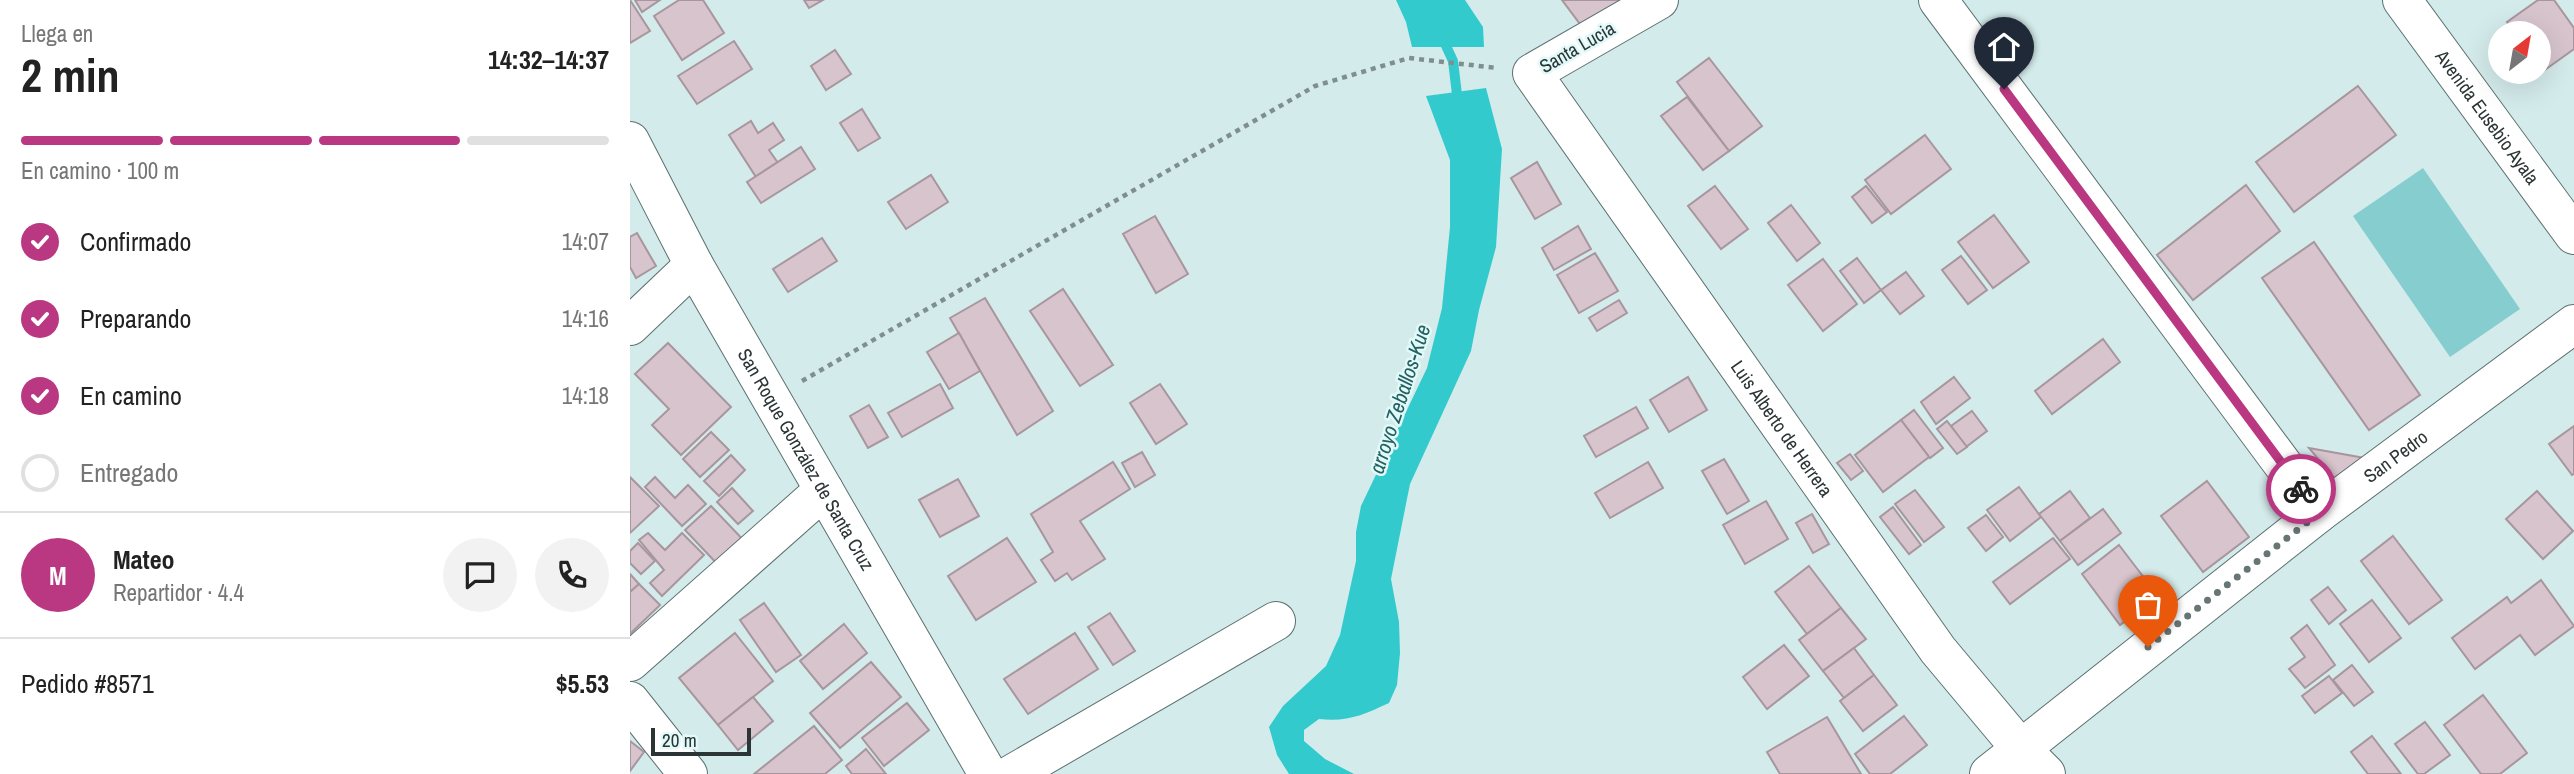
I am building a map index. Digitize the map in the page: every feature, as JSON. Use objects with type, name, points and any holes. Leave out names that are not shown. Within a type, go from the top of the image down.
[{"type":"street","name":"Santa Lucia","points":[[1532,73],[1660,0]]},
{"type":"street","points":[[1938,0],[2319,513]]},
{"type":"street","name":"Avenida Eusebio Ayala","points":[[2402,0],[2574,235]]},
{"type":"street","name":"Luis Alberto de Herrera","points":[[1532,73],[1938,650],[2033,761]]},
{"type":"street","name":"San Roque González de Santa Cruz","points":[[630,141],[694,265],[988,774]]},
{"type":"street","points":[[630,326],[694,265]]},
{"type":"street","name":"San Pedro","points":[[1989,774],[2033,761],[2319,513],[2574,324]]},
{"type":"street","points":[[630,662],[824,490]]},
{"type":"street","points":[[1012,774],[1276,621]]},
{"type":"street","points":[[630,701],[688,774]]},
{"type":"path","points":[[771,399],[1315,86],[1409,58],[1453,61],[1532,73]]},
{"type":"shaded area","points":[[1396,0],[1465,0],[1483,27],[1484,47],[1412,47],[1406,22]]},
{"type":"shaded area","points":[[1486,88],[1502,149],[1496,247],[1471,351],[1410,484],[1391,579],[1399,622],[1397,685],[1389,703],[1355,717],[1319,719],[1304,730],[1304,741],[1325,759],[1354,774],[1289,774],[1277,755],[1269,727],[1283,706],[1326,666],[1340,635],[1356,561],[1356,532],[1361,506],[1427,368],[1442,308],[1450,227],[1450,160],[1426,96]]},
{"type":"shaded area","points":[[2423,168],[2520,309],[2450,357],[2353,216]]},
{"type":"building","points":[[630,0],[650,31],[630,43]]},
{"type":"building","points":[[635,0],[660,0],[642,12]]},
{"type":"building","points":[[679,0],[703,0],[724,33],[682,60],[654,16]]},
{"type":"building","points":[[804,0],[823,0],[809,8]]},
{"type":"building","points":[[1562,0],[1621,0],[1583,28]]},
{"type":"building","points":[[2538,0],[2554,0],[2574,28],[2574,49],[2552,65],[2552,21],[2508,21]]},
{"type":"building","points":[[734,41],[752,69],[697,104],[678,76]]},
{"type":"building","points":[[835,50],[851,74],[826,90],[811,66]]},
{"type":"building","points":[[1709,58],[1762,126],[1729,151],[1677,82]]},
{"type":"building","points":[[2358,86],[2396,135],[2294,212],[2256,162]]},
{"type":"building","points":[[1687,97],[1729,151],[1703,170],[1661,116]]},
{"type":"building","points":[[862,109],[880,138],[858,151],[840,123]]},
{"type":"building","points":[[751,121],[758,133],[773,123],[784,140],[769,150],[778,163],[756,177],[729,135]]},
{"type":"building","points":[[1925,135],[1951,169],[1891,214],[1865,180]]},
{"type":"building","points":[[801,147],[815,169],[761,203],[747,182]]},
{"type":"building","points":[[1537,162],[1561,204],[1535,219],[1511,178]]},
{"type":"building","points":[[931,175],[948,202],[906,229],[888,202]]},
{"type":"building","points":[[2246,185],[2280,231],[2193,300],[2157,255]]},
{"type":"building","points":[[1715,186],[1748,229],[1721,249],[1688,206]]},
{"type":"building","points":[[1866,186],[1887,212],[1872,223],[1852,197]]},
{"type":"building","points":[[1791,205],[1820,243],[1797,261],[1768,223]]},
{"type":"building","points":[[1994,215],[2029,262],[1993,288],[1958,242]]},
{"type":"building","points":[[1155,216],[1188,274],[1156,293],[1123,234]]},
{"type":"building","points":[[1578,226],[1591,249],[1554,270],[1542,248]]},
{"type":"building","points":[[637,233],[656,266],[636,278],[630,267],[630,237]]},
{"type":"building","points":[[822,238],[837,261],[788,292],[773,269]]},
{"type":"building","points":[[2314,242],[2420,395],[2369,430],[2262,278]]},
{"type":"building","points":[[1595,253],[1618,291],[1579,313],[1557,275]]},
{"type":"building","points":[[1961,256],[1987,290],[1968,304],[1942,270]]},
{"type":"building","points":[[1857,258],[1881,290],[1864,303],[1840,271]]},
{"type":"building","points":[[1823,259],[1857,304],[1823,331],[1788,285]]},
{"type":"building","points":[[1906,272],[1924,296],[1900,314],[1881,290]]},
{"type":"building","points":[[1063,289],[1113,365],[1080,386],[1030,311]]},
{"type":"building","points":[[985,298],[1053,411],[1017,435],[950,318]]},
{"type":"building","points":[[1619,300],[1627,313],[1597,331],[1589,318]]},
{"type":"building","points":[[959,333],[980,371],[949,389],[927,352]]},
{"type":"building","points":[[2103,339],[2120,362],[2052,414],[2035,391]]},
{"type":"building","points":[[668,343],[731,407],[681,455],[652,425],[669,409],[635,374]]},
{"type":"building","points":[[1688,377],[1707,410],[1669,432],[1650,400]]},
{"type":"building","points":[[1954,377],[1970,398],[1936,424],[1921,402]]},
{"type":"building","points":[[940,384],[953,408],[902,437],[888,413]]},
{"type":"building","points":[[1160,384],[1187,424],[1156,444],[1130,403]]},
{"type":"building","points":[[869,405],[888,437],[868,448],[850,416]]},
{"type":"building","points":[[1636,407],[1648,428],[1596,457],[1584,436]]},
{"type":"building","points":[[1914,410],[1943,448],[1930,458],[1901,420]]},
{"type":"building","points":[[1972,411],[1987,431],[1966,447],[1951,426]]},
{"type":"building","points":[[1901,420],[1929,457],[1883,492],[1855,455]]},
{"type":"building","points":[[1947,421],[1967,447],[1957,454],[1937,429]]},
{"type":"building","points":[[2574,426],[2574,474],[2572,475],[2549,444]]},
{"type":"building","points":[[711,432],[729,450],[700,477],[683,459]]},
{"type":"building","points":[[2309,448],[2370,459],[2344,490]]},
{"type":"building","points":[[1142,452],[1155,475],[1135,487],[1122,463]]},
{"type":"building","points":[[1850,454],[1863,471],[1851,480],[1837,463]]},
{"type":"building","points":[[731,455],[745,470],[719,496],[704,481]]},
{"type":"building","points":[[1724,459],[1749,501],[1727,514],[1702,471]]},
{"type":"building","points":[[1113,462],[1130,489],[1080,521],[1105,559],[1072,580],[1067,573],[1055,581],[1041,560],[1053,552],[1031,514]]},
{"type":"building","points":[[1648,462],[1663,488],[1610,518],[1595,493]]},
{"type":"building","points":[[630,477],[659,506],[630,533]]},
{"type":"building","points":[[655,477],[675,498],[688,485],[706,504],[682,526],[645,487]]},
{"type":"building","points":[[958,479],[979,516],[940,537],[919,500]]},
{"type":"building","points":[[2207,481],[2249,537],[2203,572],[2161,516]]},
{"type":"building","points":[[2019,487],[2041,517],[2010,541],[1987,510]]},
{"type":"building","points":[[732,488],[753,511],[738,524],[717,502]]},
{"type":"building","points":[[1915,490],[1944,527],[1924,542],[1895,504]]},
{"type":"building","points":[[2070,491],[2090,518],[2060,541],[2039,514]]},
{"type":"building","points":[[2537,491],[2573,531],[2543,559],[2506,519]]},
{"type":"building","points":[[1766,501],[1788,539],[1745,564],[1723,525]]},
{"type":"building","points":[[711,506],[749,546],[723,570],[685,530]]},
{"type":"building","points":[[1893,507],[1921,545],[1909,554],[1880,517]]},
{"type":"building","points":[[2103,509],[2121,533],[2078,565],[2060,541]]},
{"type":"building","points":[[1812,514],[1829,544],[1813,553],[1796,523]]},
{"type":"building","points":[[1986,515],[2003,537],[1986,551],[1968,528]]},
{"type":"building","points":[[648,533],[665,550],[682,533],[704,555],[662,596],[650,583],[664,570],[639,540]]},
{"type":"building","points":[[2393,536],[2442,600],[2409,624],[2361,561]]},
{"type":"building","points":[[1007,538],[1036,582],[976,620],[948,576]]},
{"type":"building","points":[[2053,538],[2070,559],[2010,604],[1993,582]]},
{"type":"building","points":[[638,543],[655,561],[641,574],[630,563],[630,551]]},
{"type":"building","points":[[2119,545],[2158,596],[2120,625],[2082,574]]},
{"type":"building","points":[[1809,566],[1841,608],[1807,634],[1775,592]]},
{"type":"building","points":[[630,574],[639,584],[630,592]]},
{"type":"building","points":[[2541,580],[2574,626],[2535,655],[2520,635],[2475,669],[2452,638],[2507,597],[2511,603]]},
{"type":"building","points":[[639,584],[660,605],[630,634],[630,592]]},
{"type":"building","points":[[2328,587],[2346,610],[2329,624],[2311,600]]},
{"type":"building","points":[[2372,600],[2401,638],[2369,662],[2340,624]]},
{"type":"building","points":[[764,603],[801,655],[776,672],[740,620]]},
{"type":"building","points":[[1841,608],[1866,639],[1823,671],[1799,640]]},
{"type":"building","points":[[1110,613],[1135,651],[1113,665],[1088,627]]},
{"type":"building","points":[[844,624],[867,653],[823,689],[800,661]]},
{"type":"building","points":[[2307,625],[2335,665],[2305,688],[2289,669],[2305,657],[2291,638]]},
{"type":"building","points":[[735,633],[773,681],[718,725],[679,678]]},
{"type":"building","points":[[1075,633],[1098,669],[1028,714],[1004,679]]},
{"type":"building","points":[[1784,645],[1809,676],[1767,709],[1743,677]]},
{"type":"building","points":[[1854,648],[1874,675],[1844,698],[1823,671]]},
{"type":"building","points":[[871,662],[901,697],[840,748],[810,713]]},
{"type":"building","points":[[2352,665],[2373,692],[2354,706],[2333,680]]},
{"type":"building","points":[[1874,675],[1897,705],[1863,731],[1840,701]]},
{"type":"building","points":[[2329,676],[2342,693],[2315,713],[2302,696]]},
{"type":"building","points":[[2483,695],[2527,753],[2500,774],[2481,774],[2444,725]]},
{"type":"building","points":[[753,697],[773,721],[738,750],[718,725]]},
{"type":"building","points":[[907,703],[929,730],[884,766],[862,738]]},
{"type":"building","points":[[1904,716],[1927,745],[1890,774],[1870,774],[1855,754]]},
{"type":"building","points":[[1827,717],[1861,774],[1780,774],[1767,752]]},
{"type":"building","points":[[2425,722],[2450,755],[2424,774],[2418,774],[2395,744]]},
{"type":"building","points":[[814,726],[842,760],[825,774],[754,774]]},
{"type":"building","points":[[2372,736],[2401,774],[2368,774],[2351,752]]},
{"type":"building","points":[[630,741],[644,752],[630,771]]},
{"type":"building","points":[[866,749],[886,774],[852,774],[846,766]]},
{"type":"waterway","name":"arroyo Zeballos-Kue","points":[[1442,37],[1453,61],[1458,103]]},
{"type":"way so far","points":[[2148,647],[2319,513],[2301,489]]},
{"type":"route","points":[[2004,89],[2301,489]]}]
